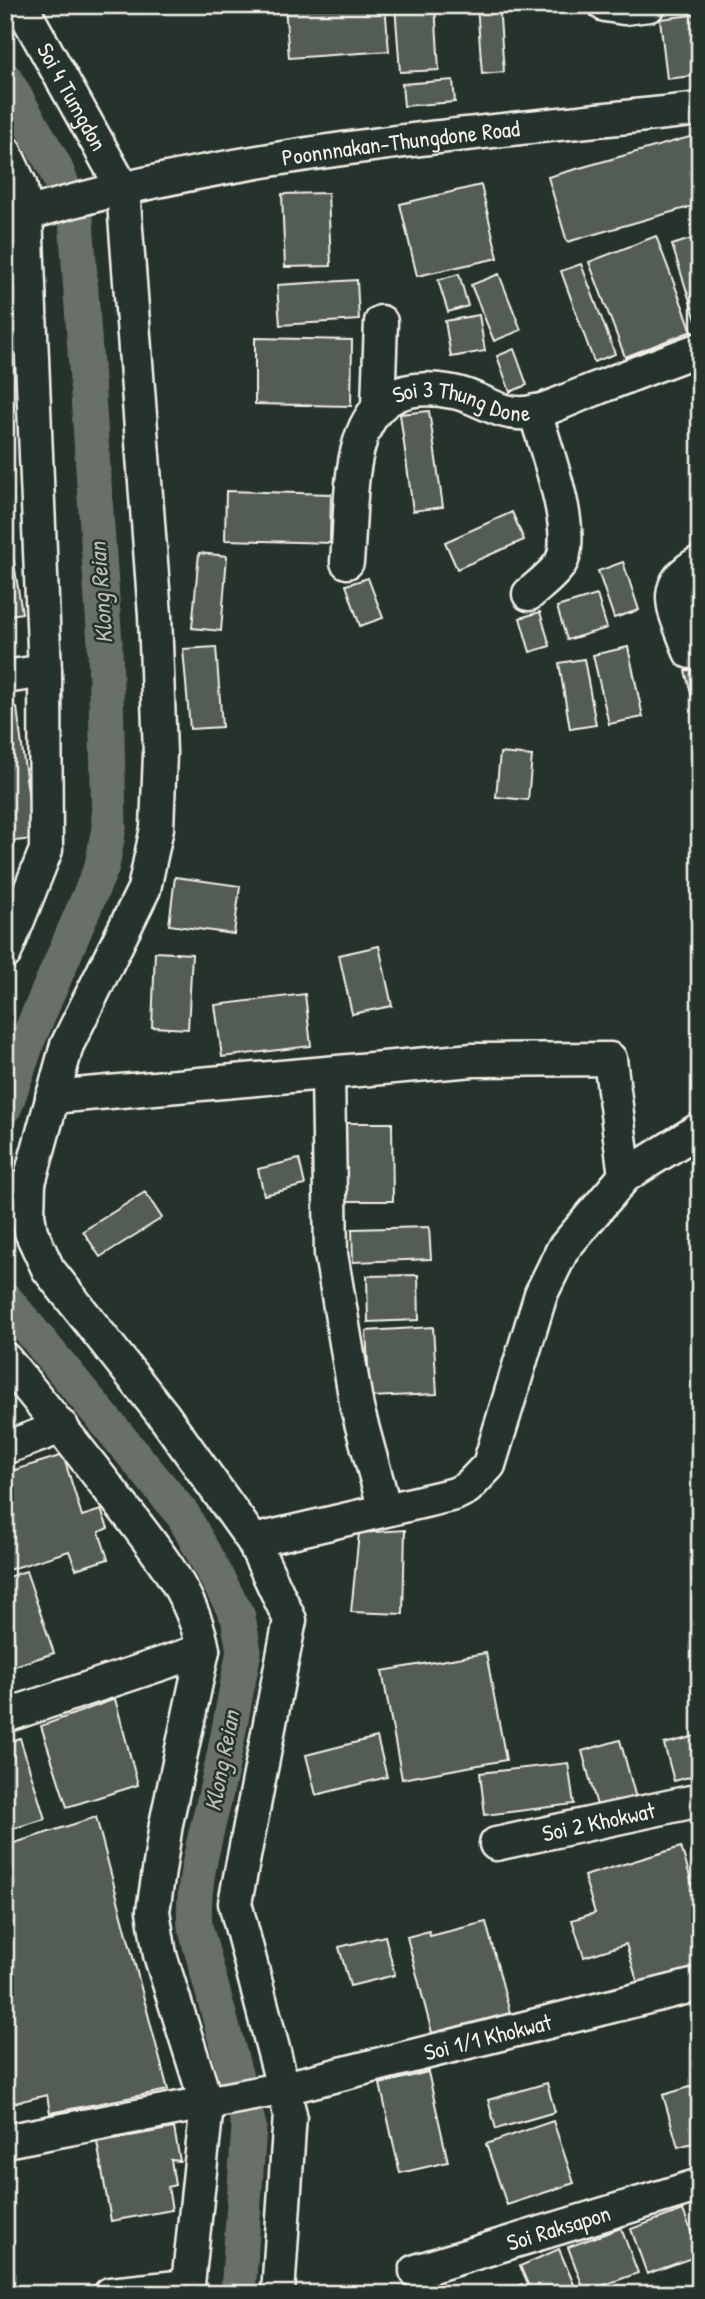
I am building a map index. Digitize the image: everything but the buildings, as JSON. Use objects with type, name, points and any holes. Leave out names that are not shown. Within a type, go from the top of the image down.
[{"type":"street","name":"Soi 4 Tumgdon","points":[[21,5],[115,191]]},
{"type":"street","points":[[606,5],[624,8],[649,5]]},
{"type":"street","name":"Poonnnakan-Thungdone Road","points":[[22,215],[115,191],[249,164],[410,142],[700,109]]},
{"type":"street","points":[[5,152],[20,184],[22,215],[45,671],[46,850],[17,897],[5,953]]},
{"type":"street","points":[[115,191],[155,615],[160,754],[156,828],[144,890],[77,1022],[52,1097],[27,1197],[31,1232],[48,1269],[164,1416],[253,1541],[290,1620],[235,1903],[291,2138],[278,2294]]},
{"type":"street","points":[[378,406],[381,322]]},
{"type":"street","name":"Soi 3 Thung Done","points":[[346,562],[359,440],[368,418],[378,406],[409,391],[441,390],[466,395],[504,412],[535,411],[700,349]]},
{"type":"street","points":[[528,594],[557,568],[566,547],[565,527],[535,411]]},
{"type":"street","points":[[690,652],[672,595],[674,583],[682,573],[700,562]]},
{"type":"street","points":[[5,677],[45,671]]},
{"type":"street","points":[[52,1097],[328,1075],[473,1060],[610,1059],[625,1176]]},
{"type":"street","points":[[328,1075],[331,1254],[357,1408],[385,1510]]},
{"type":"street","points":[[253,1541],[455,1494],[467,1488],[489,1465],[547,1277],[575,1234],[625,1176],[700,1129]]},
{"type":"street","points":[[5,1359],[62,1427],[162,1560],[187,1598],[200,1629],[203,1650],[166,1825],[153,1911],[160,1955],[212,2104],[187,2290],[110,2294]]},
{"type":"street","points":[[5,1448],[62,1427]]},
{"type":"street","points":[[5,1716],[203,1650]]},
{"type":"street","name":"Soi 2 Khokwat","points":[[496,1844],[700,1800]]},
{"type":"street","name":"Soi 1/1 Khokwat","points":[[5,2141],[212,2104],[280,2089],[700,1984]]},
{"type":"street","name":"Soi Raksapon","points":[[416,2270],[700,2185]]},
{"type":"waterway","name":"Klong Reian","points":[[5,79],[54,165],[76,219],[105,644],[109,828],[102,866],[29,1037],[5,1106]]},
{"type":"waterway","name":"Klong Reian","points":[[5,1299],[183,1515],[238,1617],[244,1651],[222,1767],[201,1854],[194,1908],[195,1926],[249,2126],[238,2294]]}]
